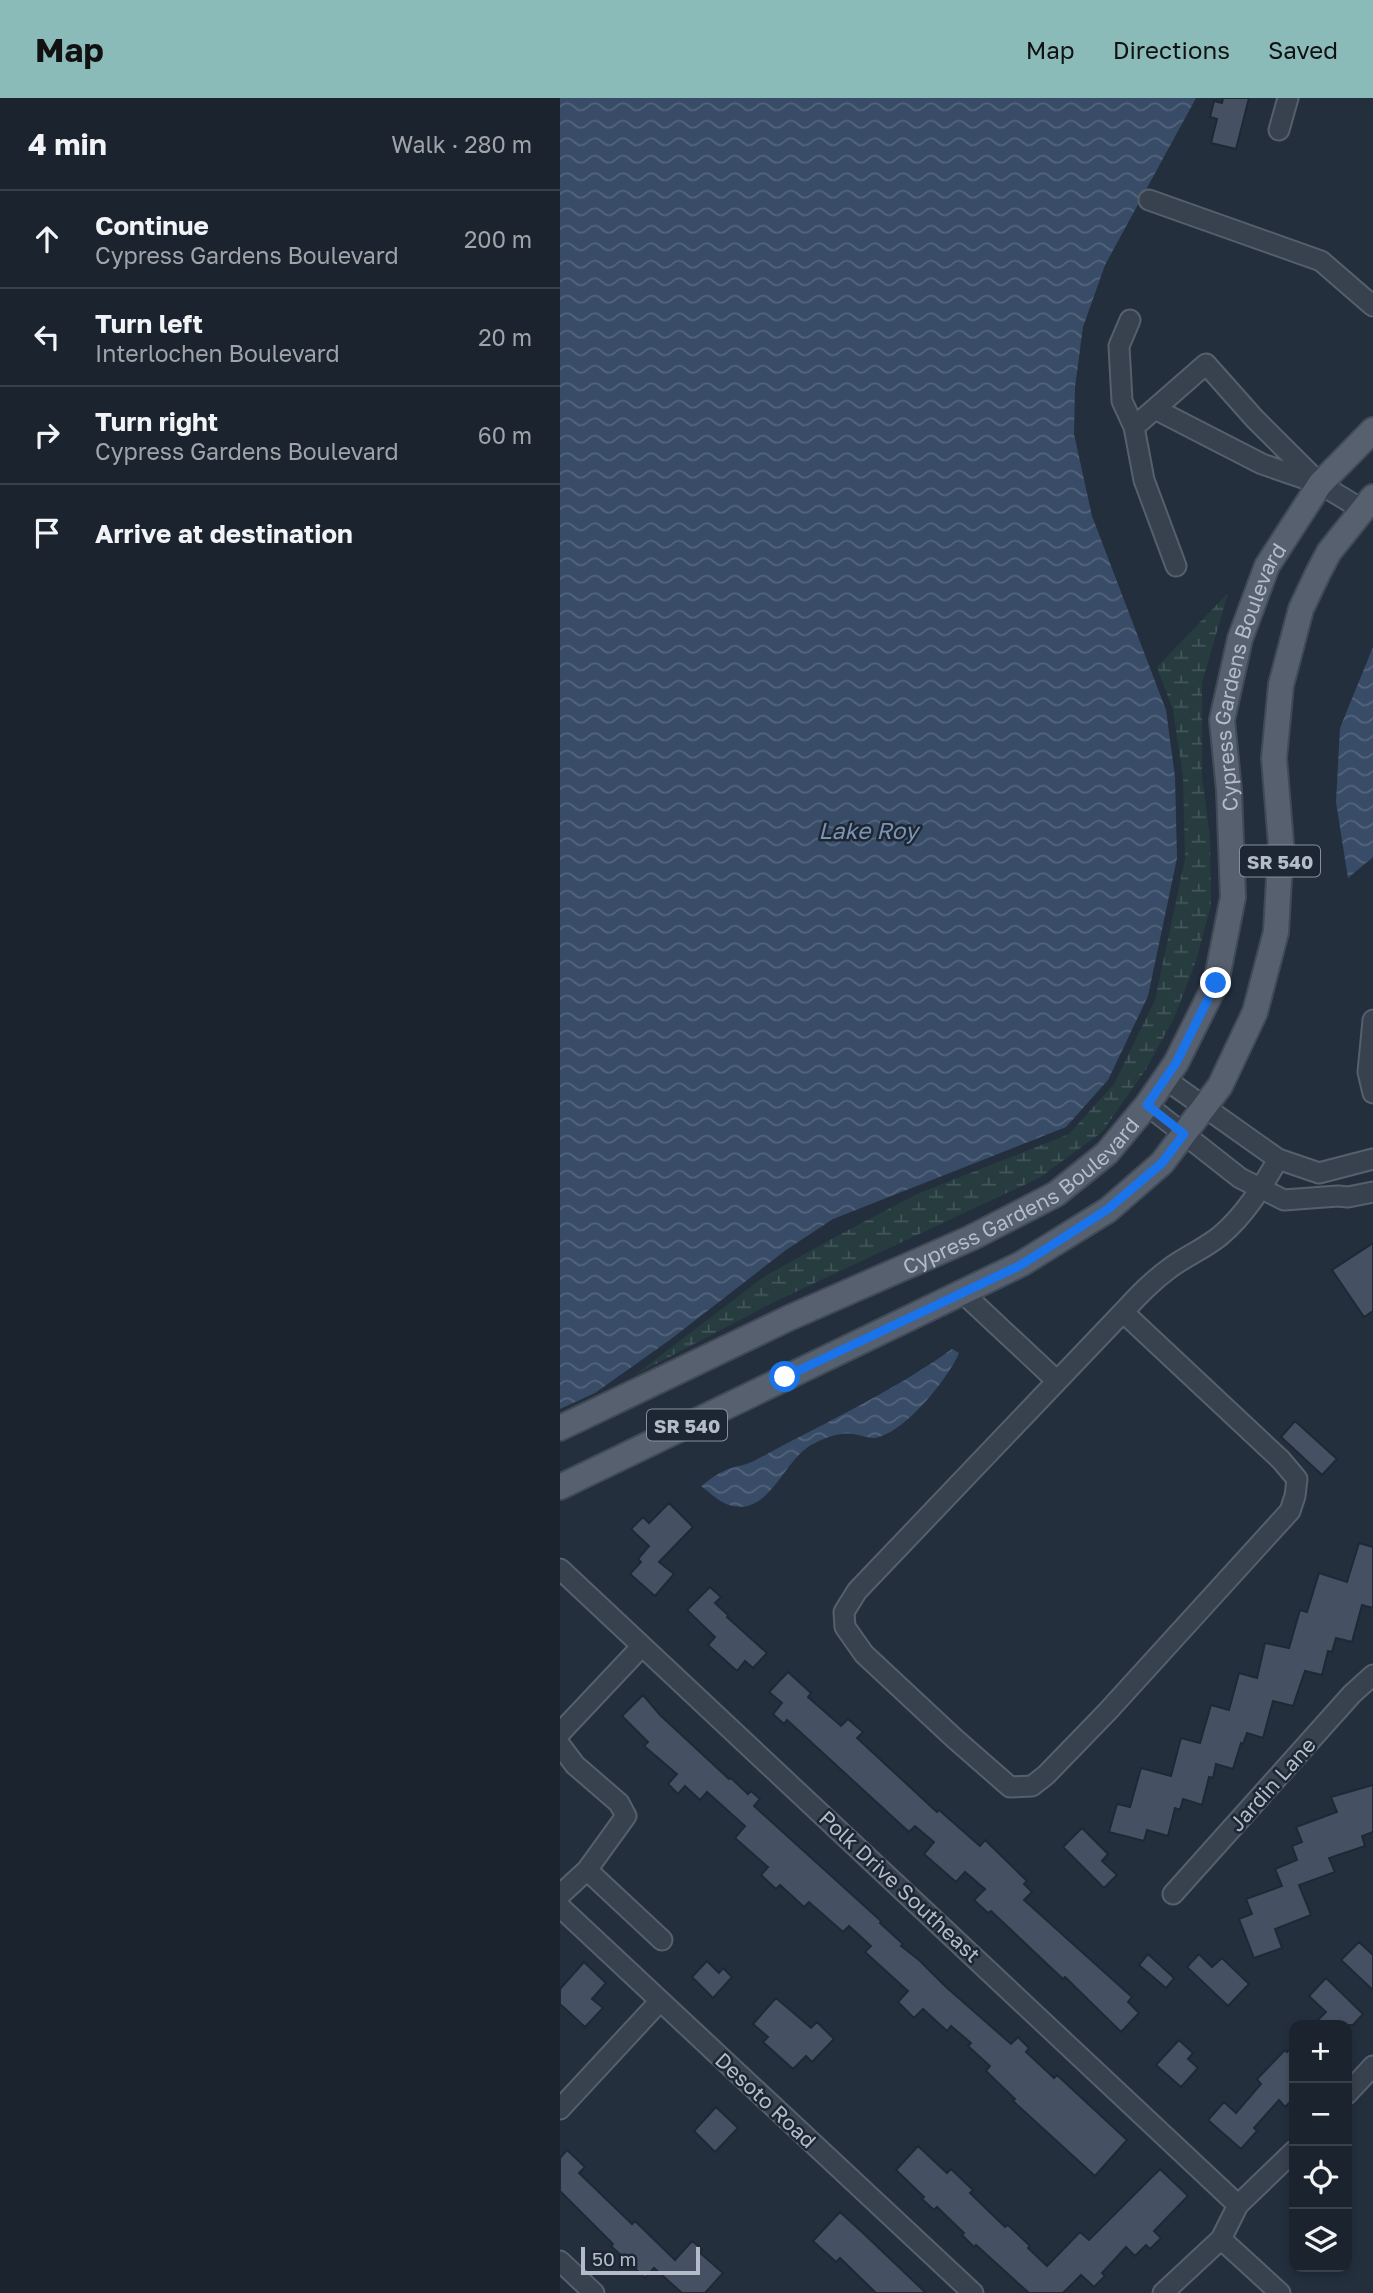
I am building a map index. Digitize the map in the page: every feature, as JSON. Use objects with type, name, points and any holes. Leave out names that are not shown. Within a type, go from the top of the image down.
[{"type":"main road","name":"Cypress Gardens Boulevard","points":[[566,1426],[789,1318],[971,1238],[1056,1194],[1107,1153],[1147,1105],[1176,1063],[1216,983],[1233,897],[1223,720],[1240,639],[1267,566],[1320,484],[1373,430]]},
{"type":"main road","name":"Cypress Gardens Boulevard","points":[[560,1487],[1021,1265],[1108,1209],[1162,1163],[1220,1086],[1255,1012],[1276,932],[1281,844],[1274,758],[1280,685],[1301,609],[1318,573],[1329,552],[1370,505]]},
{"type":"street","points":[[1279,130],[1289,98]]},
{"type":"street","points":[[1149,200],[1321,261],[1373,306]]},
{"type":"street","points":[[1129,320],[1119,346],[1122,401],[1134,427],[1144,480],[1177,566]]},
{"type":"street","points":[[1134,427],[1206,364],[1254,418],[1320,484]]},
{"type":"street","points":[[1155,409],[1262,464],[1370,505]]},
{"type":"street","points":[[1373,1020],[1368,1073],[1373,1093]]},
{"type":"street","points":[[1165,1079],[1278,1158],[1319,1173],[1373,1159]]},
{"type":"street","points":[[1147,1105],[1240,1178],[1284,1200],[1348,1197],[1373,1192]]},
{"type":"street","points":[[1123,1312],[1281,1460],[1297,1479],[1295,1496],[1290,1511],[1046,1775],[1032,1786],[1010,1787],[864,1654],[845,1627],[844,1612],[857,1591],[1151,1282],[1221,1235],[1261,1189],[1278,1158]]},
{"type":"street","points":[[962,1293],[1057,1381]]},
{"type":"street","name":"Polk Drive Southeast","points":[[560,1569],[1238,2205]]},
{"type":"street","points":[[560,1733],[642,1646]]},
{"type":"street","name":"Jardin Lane","points":[[1173,1894],[1352,1694],[1373,1675]]},
{"type":"street","points":[[560,1745],[575,1765],[619,1803],[626,1816],[587,1870],[560,1895]]},
{"type":"street","points":[[587,1870],[662,1940]]},
{"type":"street","name":"Desoto Road","points":[[560,1907],[973,2293]]},
{"type":"street","points":[[560,2109],[660,2001]]},
{"type":"street","points":[[1352,2089],[1373,2066]]},
{"type":"street","points":[[1163,2293],[1221,2239],[1238,2205],[1289,2156]]},
{"type":"street","points":[[1221,2239],[1280,2293]]},
{"type":"street","points":[[560,2261],[594,2293]]},
{"type":"green space","points":[[1228,593],[1202,683],[1202,776],[1210,837],[1211,905],[1196,961],[1174,1018],[1146,1069],[1102,1132],[1039,1178],[774,1302],[635,1375],[765,1276],[837,1236],[917,1194],[1069,1134],[1114,1084],[1155,1000],[1185,859],[1183,777],[1173,710],[1157,667]]},
{"type":"water","name":"Lake Roy","points":[[560,98],[1196,98],[1105,265],[1083,327],[1075,387],[1074,434],[1092,516],[1166,710],[1175,777],[1177,858],[1148,996],[1108,1080],[1066,1127],[833,1219],[786,1250],[671,1339],[595,1393],[560,1409]]},
{"type":"water","points":[[1373,647],[1373,857],[1348,878],[1336,802],[1340,728]]},
{"type":"water","points":[[952,1349],[959,1353],[935,1391],[911,1417],[886,1435],[874,1438],[843,1434],[813,1444],[802,1452],[763,1498],[751,1505],[738,1507],[722,1502],[701,1486],[724,1471],[754,1461],[855,1408]]},
{"type":"building","points":[[1223,98],[1249,98],[1236,149],[1211,143],[1217,119],[1210,117],[1214,101],[1222,103]]},
{"type":"building","points":[[1373,1243],[1373,1311],[1364,1317],[1332,1270]]},
{"type":"building","points":[[1295,1421],[1337,1459],[1322,1475],[1281,1437]]},
{"type":"building","points":[[669,1503],[693,1527],[659,1562],[674,1574],[655,1596],[630,1574],[641,1562],[638,1559],[649,1546],[631,1529],[643,1517],[649,1523]]},
{"type":"building","points":[[1359,1543],[1373,1547],[1373,1608],[1362,1605],[1352,1642],[1336,1638],[1332,1652],[1328,1651],[1322,1675],[1305,1671],[1293,1706],[1273,1701],[1263,1738],[1247,1733],[1233,1769],[1216,1764],[1213,1778],[1209,1777],[1202,1805],[1183,1799],[1180,1810],[1175,1808],[1168,1836],[1147,1830],[1144,1841],[1109,1832],[1117,1804],[1130,1807],[1141,1768],[1171,1776],[1181,1738],[1200,1743],[1211,1705],[1229,1710],[1239,1673],[1257,1678],[1265,1643],[1289,1648],[1300,1610],[1307,1612],[1319,1573],[1347,1582]]},
{"type":"building","points":[[710,1587],[721,1597],[715,1603],[727,1617],[767,1653],[753,1668],[745,1661],[737,1671],[708,1645],[715,1637],[687,1610]]},
{"type":"building","points":[[788,1672],[811,1693],[808,1697],[841,1726],[848,1719],[863,1732],[857,1738],[937,1812],[939,1810],[980,1846],[985,1840],[1027,1881],[1024,1884],[1032,1892],[1024,1900],[1132,1997],[1128,2002],[1139,2013],[1121,2032],[1065,1977],[1063,1979],[991,1911],[988,1913],[974,1900],[985,1889],[965,1872],[956,1882],[924,1854],[934,1842],[915,1826],[909,1832],[787,1720],[784,1724],[773,1714],[782,1703],[769,1692]]},
{"type":"building","points":[[643,1695],[660,1715],[729,1779],[748,1794],[751,1791],[760,1799],[754,1806],[881,1921],[880,1923],[903,1944],[901,1946],[1011,2044],[1018,2037],[1029,2048],[1026,2052],[1054,2078],[1057,2075],[1127,2140],[1095,2176],[1013,2101],[1015,2099],[986,2071],[990,2066],[968,2046],[971,2043],[951,2026],[947,2031],[923,2009],[914,2018],[898,2002],[908,1991],[865,1952],[871,1946],[849,1926],[843,1932],[809,1902],[804,1907],[780,1885],[776,1889],[761,1875],[768,1867],[735,1838],[745,1826],[707,1792],[700,1800],[685,1786],[678,1794],[668,1784],[677,1774],[644,1746],[648,1742],[622,1716]]},
{"type":"building","points":[[1373,1785],[1373,1832],[1362,1836],[1365,1846],[1329,1858],[1335,1872],[1299,1885],[1311,1915],[1275,1929],[1282,1948],[1254,1958],[1239,1919],[1252,1914],[1246,1899],[1282,1886],[1275,1869],[1297,1860],[1292,1846],[1302,1842],[1296,1827],[1337,1812],[1331,1797]]},
{"type":"building","points":[[1082,1828],[1108,1854],[1102,1861],[1117,1875],[1104,1888],[1063,1847]]},
{"type":"building","points":[[1359,1942],[1373,1955],[1373,1990],[1341,1960]]},
{"type":"building","points":[[1148,1954],[1174,1978],[1166,1988],[1139,1965]]},
{"type":"building","points":[[1199,1954],[1212,1967],[1222,1958],[1249,1984],[1228,2006],[1187,1967]]},
{"type":"building","points":[[707,1961],[719,1973],[723,1968],[732,1977],[713,1998],[692,1977]]},
{"type":"building","points":[[584,1962],[606,1983],[592,1999],[603,2008],[585,2027],[560,2004],[560,1989]]},
{"type":"building","points":[[1326,1978],[1363,2014],[1353,2025],[1352,2020],[1318,2020],[1326,2012],[1309,1996]]},
{"type":"building","points":[[776,1998],[811,2028],[817,2022],[834,2039],[812,2062],[806,2056],[793,2069],[763,2042],[768,2037],[753,2024]]},
{"type":"building","points":[[1179,2040],[1193,2053],[1188,2059],[1198,2068],[1181,2087],[1156,2065]]},
{"type":"building","points":[[1285,2050],[1289,2050],[1289,2103],[1285,2107],[1279,2100],[1254,2128],[1257,2131],[1241,2149],[1208,2120],[1224,2102],[1236,2113],[1261,2084],[1257,2079]]},
{"type":"building","points":[[716,2107],[738,2128],[715,2152],[694,2131]]},
{"type":"building","points":[[918,2146],[947,2173],[951,2169],[973,2190],[970,2193],[1005,2227],[1008,2225],[1047,2266],[1080,2232],[1089,2240],[1160,2169],[1188,2196],[1154,2231],[1161,2238],[1150,2249],[1146,2245],[1135,2256],[1126,2247],[1102,2273],[1105,2276],[1094,2287],[1081,2275],[1063,2293],[1029,2293],[976,2245],[974,2247],[962,2235],[964,2233],[937,2207],[934,2210],[922,2199],[924,2197],[896,2170]]},
{"type":"building","points":[[567,2150],[585,2167],[579,2173],[632,2224],[635,2221],[675,2260],[692,2241],[702,2249],[699,2252],[723,2273],[705,2293],[682,2293],[654,2268],[645,2278],[611,2246],[613,2244],[560,2191],[560,2158]]},
{"type":"building","points":[[840,2212],[926,2293],[876,2293],[840,2258],[836,2262],[813,2241]]},
{"type":"route","points":[[785,1377],[1021,1265],[1108,1209],[1162,1163],[1184,1134],[1147,1105],[1176,1063],[1216,983]]}]
